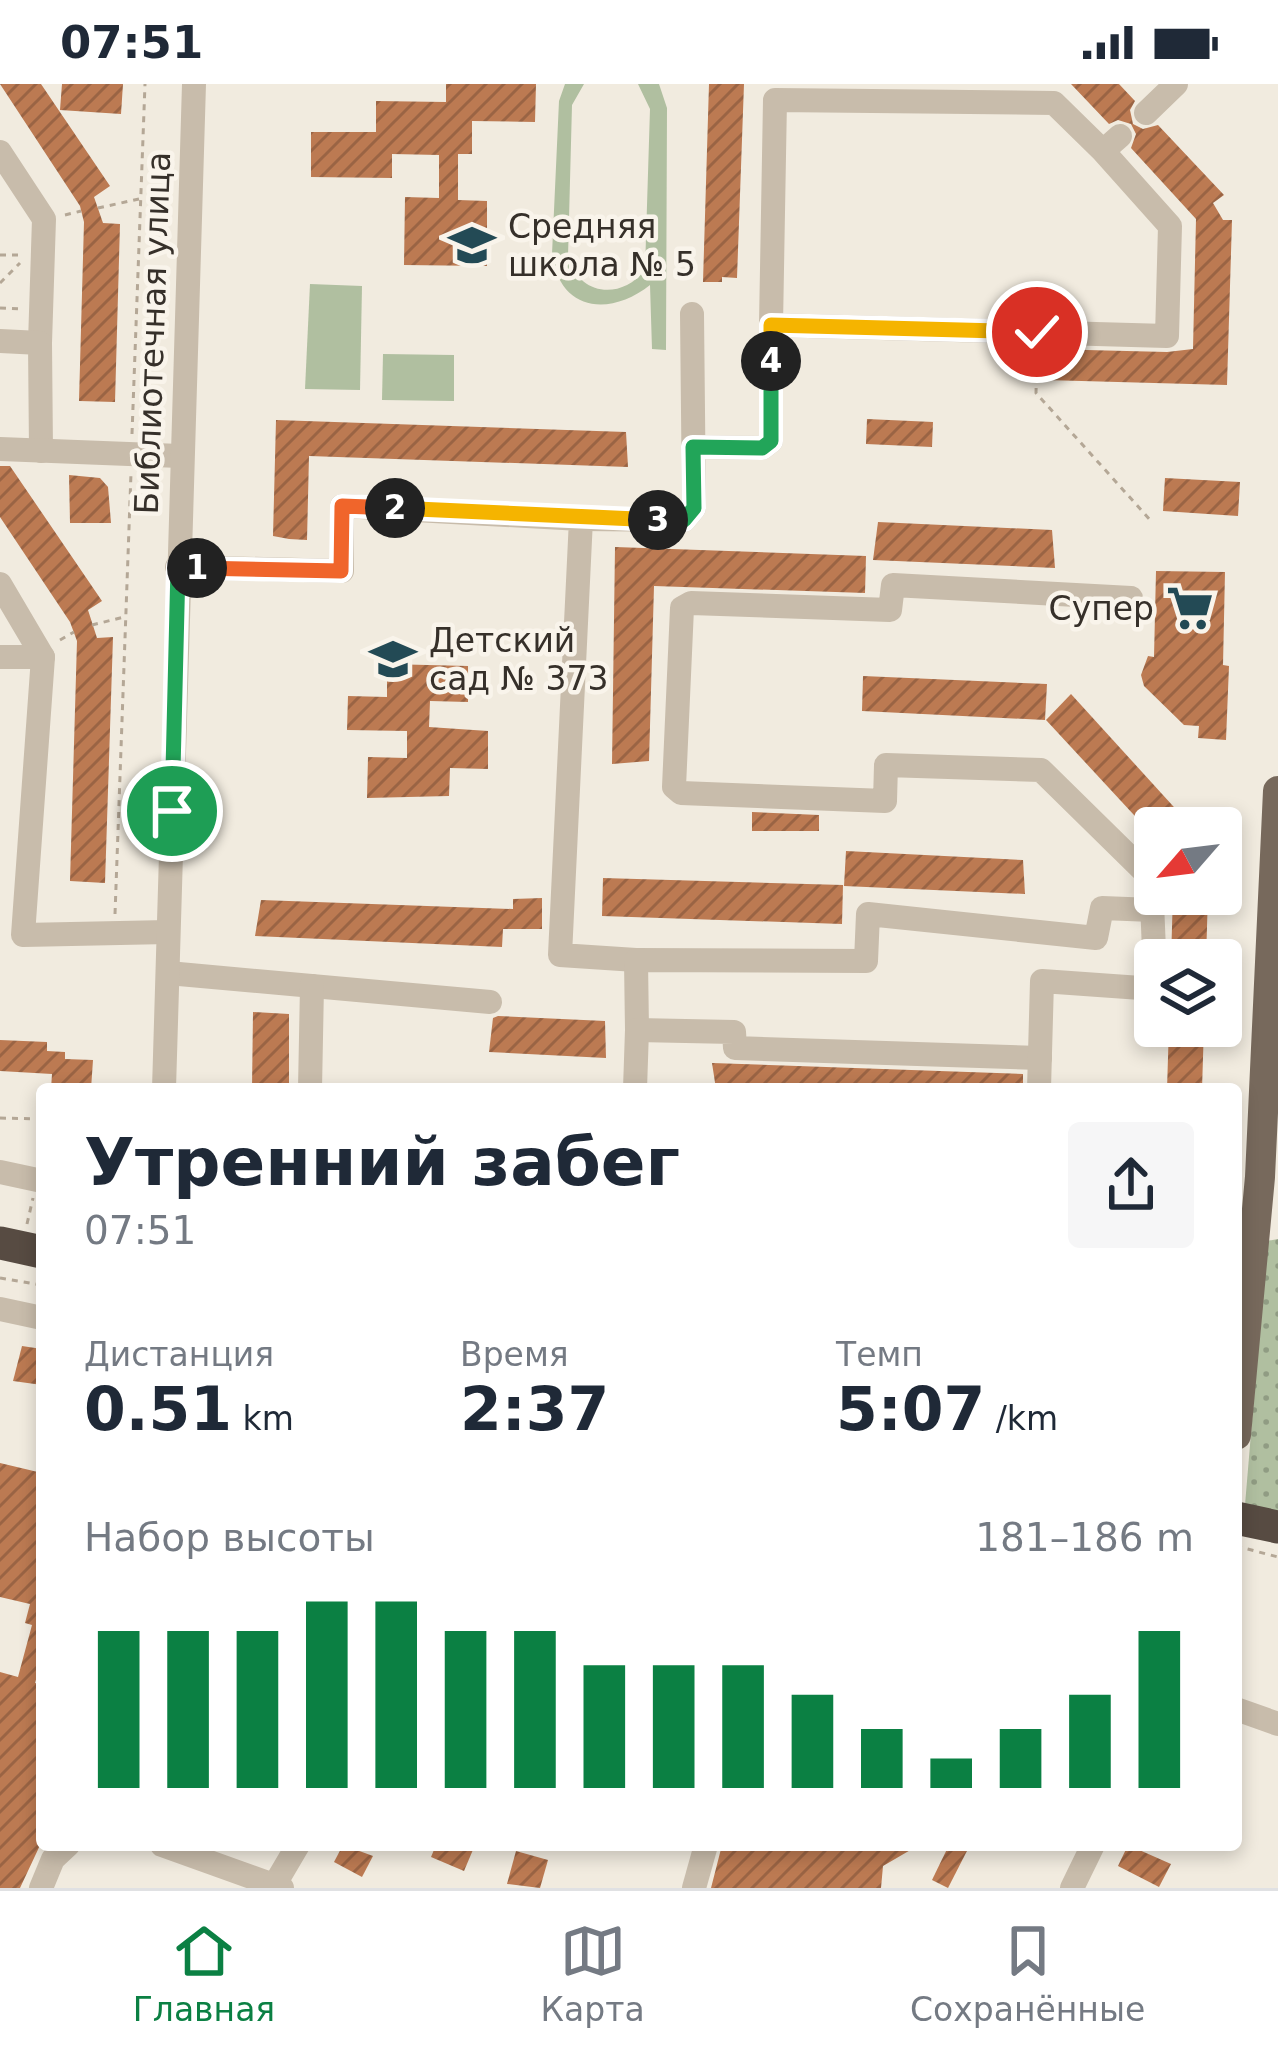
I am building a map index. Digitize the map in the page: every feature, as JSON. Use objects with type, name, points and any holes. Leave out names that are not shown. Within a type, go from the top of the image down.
[{"type":"highway","points":[[1242,1519],[1278,1527]]},
{"type":"main road","points":[[1242,1379],[1262,1188],[1278,791]]},
{"type":"street","name":"Библиотечная улица","points":[[164,1083],[194,84]]},
{"type":"street","points":[[1146,113],[1176,84]]},
{"type":"street","points":[[693,447],[762,448],[771,441],[771,325],[775,100],[1054,103],[1112,144],[1170,226],[1167,336],[771,325]]},
{"type":"street","points":[[0,152],[44,220],[41,451]]},
{"type":"street","points":[[178,567],[341,571],[342,506],[684,520],[694,508],[692,314]]},
{"type":"street","points":[[0,340],[40,343]]},
{"type":"street","points":[[0,449],[180,456]]},
{"type":"street","points":[[581,519],[560,955],[866,961],[868,914],[1096,938],[1102,908],[1134,909]]},
{"type":"street","points":[[0,584],[43,657],[12,935],[169,932]]},
{"type":"street","points":[[1131,598],[892,585],[890,610],[691,603],[682,608],[674,787],[681,793],[885,801],[886,765],[1041,770],[1134,861]]},
{"type":"street","points":[[0,657],[43,657]]},
{"type":"street","points":[[635,1083],[636,960]]},
{"type":"street","points":[[168,973],[490,1002]]},
{"type":"street","points":[[1039,1083],[1042,981],[1134,988]]},
{"type":"street","points":[[310,1083],[312,986]]},
{"type":"street","points":[[637,1030],[734,1032],[735,1048],[1040,1058]]},
{"type":"street","points":[[0,1172],[36,1180]]},
{"type":"street","points":[[0,1309],[36,1317]]},
{"type":"street","points":[[1242,1711],[1278,1724]]},
{"type":"street","points":[[41,1888],[53,1859],[62,1851]]},
{"type":"street","points":[[179,1851],[279,1886],[295,1851]]},
{"type":"street","points":[[694,1888],[704,1851]]},
{"type":"street","points":[[1072,1888],[1090,1851]]},
{"type":"path","points":[[114,933],[145,84]]},
{"type":"path","points":[[98,208],[141,198]]},
{"type":"path","points":[[0,283],[28,255]]},
{"type":"path","points":[[1037,332],[1036,393],[1152,523]]},
{"type":"path","points":[[92,625],[125,617]]},
{"type":"path","points":[[0,1118],[36,1119]]},
{"type":"path","points":[[16,1281],[36,1192]]},
{"type":"path","points":[[0,1278],[36,1285]]},
{"type":"path","points":[[1242,1548],[1278,1557]]},
{"type":"green space","points":[[565,84],[584,84],[572,105],[568,257],[581,279],[613,290],[645,270],[650,109],[638,84],[659,84],[667,108],[666,350],[652,349],[650,285],[619,302],[589,303],[576,298],[557,274],[552,254],[559,101]]},
{"type":"green space","points":[[310,284],[362,286],[360,390],[305,389]]},
{"type":"green space","points":[[383,354],[454,355],[454,401],[382,400]]},
{"type":"green space","points":[[1278,1239],[1278,1514],[1245,1505],[1267,1241]]},
{"type":"building","points":[[0,84],[41,84],[110,186],[94,197],[103,223],[120,224],[115,402],[79,401],[84,222],[80,206]]},
{"type":"building","points":[[62,84],[123,84],[121,114],[60,110]]},
{"type":"building","points":[[446,84],[536,84],[535,122],[472,121],[472,154],[458,154],[458,200],[487,201],[487,266],[404,265],[405,197],[439,198],[439,155],[392,154],[392,178],[311,177],[311,132],[376,132],[376,101],[446,102]]},
{"type":"building","points":[[709,84],[744,84],[737,278],[722,277],[722,282],[703,282]]},
{"type":"building","points":[[1071,84],[1119,84],[1135,101],[1130,110],[1133,124],[1143,129],[1158,125],[1224,195],[1213,203],[1223,220],[1232,220],[1227,385],[1045,380],[1046,349],[1193,349],[1196,219],[1131,148],[1136,134],[1131,124],[1118,120],[1109,124]]},
{"type":"building","points":[[867,419],[933,422],[932,447],[866,444]]},
{"type":"building","points":[[276,420],[626,432],[628,467],[309,456],[307,540],[289,539],[273,536]]},
{"type":"building","points":[[0,466],[10,466],[102,601],[88,610],[97,638],[113,637],[105,883],[70,881],[77,641],[70,622],[0,517]]},
{"type":"building","points":[[69,475],[100,478],[108,487],[111,523],[70,523]]},
{"type":"building","points":[[1165,478],[1240,482],[1238,516],[1163,511]]},
{"type":"building","points":[[878,522],[1052,530],[1055,568],[873,560]]},
{"type":"building","points":[[615,547],[866,556],[865,593],[654,586],[649,761],[612,764]]},
{"type":"building","points":[[1156,571],[1225,572],[1226,740],[1198,738],[1199,726],[1184,725],[1144,686],[1141,675],[1148,656],[1154,657]]},
{"type":"building","points":[[387,664],[468,666],[468,702],[430,701],[429,727],[488,731],[488,769],[450,768],[449,796],[367,798],[368,757],[407,758],[407,731],[347,730],[348,696],[387,697]]},
{"type":"building","points":[[863,676],[1047,684],[1045,720],[862,711]]},
{"type":"building","points":[[1071,694],[1174,807],[1134,807],[1134,815],[1046,720]]},
{"type":"building","points":[[752,812],[819,815],[819,831],[752,831]]},
{"type":"building","points":[[846,851],[1023,860],[1025,894],[844,886]]},
{"type":"building","points":[[603,878],[843,885],[842,924],[602,916]]},
{"type":"building","points":[[542,898],[542,929],[503,929],[502,947],[255,936],[261,900],[513,909],[513,899]]},
{"type":"building","points":[[1172,915],[1207,915],[1207,939],[1172,939]]},
{"type":"building","points":[[253,1012],[289,1014],[289,1083],[252,1083]]},
{"type":"building","points":[[493,1018],[605,1021],[606,1058],[489,1052]]},
{"type":"building","points":[[0,1040],[47,1042],[47,1051],[65,1052],[65,1059],[93,1060],[91,1083],[51,1083],[52,1074],[0,1071]]},
{"type":"building","points":[[1168,1047],[1203,1047],[1202,1083],[1167,1083]]},
{"type":"building","points":[[712,1063],[1023,1074],[1023,1083],[715,1083]]},
{"type":"building","points":[[22,1346],[36,1348],[36,1384],[13,1381]]},
{"type":"building","points":[[0,1463],[36,1472],[37,1851],[20,1888],[0,1888],[0,1672],[18,1677],[32,1625],[25,1623],[30,1604],[0,1597]]},
{"type":"building","points":[[340,1851],[373,1856],[362,1877],[334,1862]]},
{"type":"building","points":[[434,1851],[472,1851],[464,1871],[431,1857]]},
{"type":"building","points":[[516,1851],[548,1860],[540,1888],[507,1884]]},
{"type":"building","points":[[720,1851],[909,1851],[883,1866],[881,1888],[711,1888]]},
{"type":"building","points":[[946,1851],[967,1851],[948,1888],[932,1880]]},
{"type":"building","points":[[1125,1851],[1142,1851],[1171,1864],[1159,1887],[1118,1866]]},
{"type":"place","name":"Средняя школа № 5","points":[[472,245]]},
{"type":"place","name":"Супер","points":[[1190,608]]},
{"type":"place","name":"Детский сад № 373","points":[[393,659]]},
{"type":"route","points":[[172,811],[178,567],[341,571],[342,506],[684,520],[694,508],[693,447],[762,448],[771,441],[771,325],[1037,332]]}]
